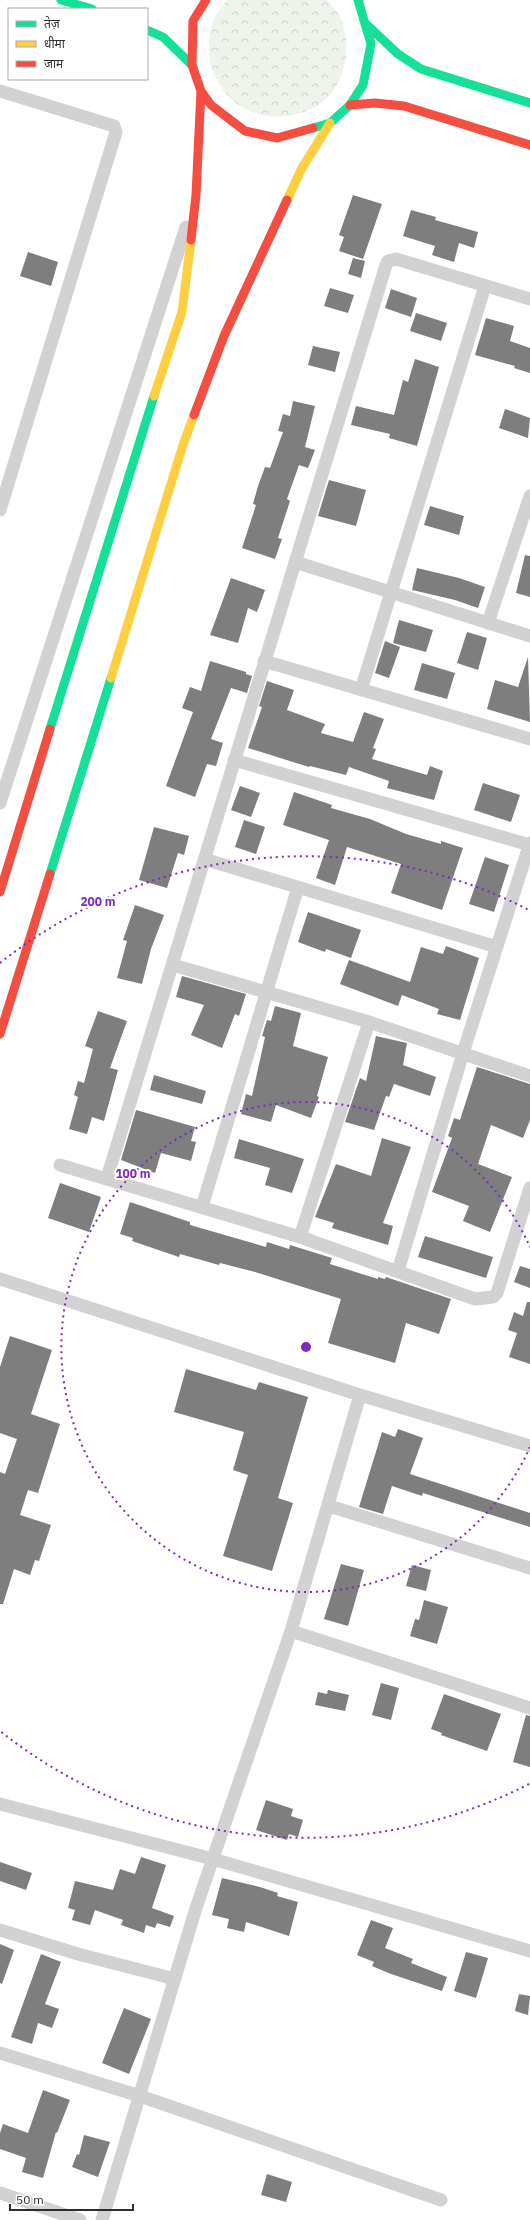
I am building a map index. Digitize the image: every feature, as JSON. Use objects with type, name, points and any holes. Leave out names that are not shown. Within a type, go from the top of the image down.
[{"type":"street","points":[[61,0],[89,8]]},
{"type":"street","points":[[206,0],[193,21],[192,65],[201,91],[211,105],[245,130],[277,138],[330,123]]},
{"type":"street","points":[[0,1034],[183,445],[227,329],[302,168],[330,123],[350,106],[363,85],[371,44],[358,1]]},
{"type":"street","points":[[364,22],[398,54],[421,70],[530,103]]},
{"type":"street","points":[[148,30],[163,37],[192,65]]},
{"type":"street","points":[[0,91],[114,126],[116,132],[0,510]]},
{"type":"street","points":[[0,892],[139,442],[182,312],[196,195],[201,91]]},
{"type":"street","points":[[350,106],[375,102],[404,106],[530,145]]},
{"type":"street","points":[[0,803],[196,195]]},
{"type":"street","points":[[107,1178],[173,965],[264,661],[388,262],[396,259],[530,300]]},
{"type":"street","points":[[361,690],[485,286]]},
{"type":"street","points":[[488,623],[530,496]]},
{"type":"street","points":[[295,562],[530,636]]},
{"type":"street","points":[[264,661],[530,739]]},
{"type":"street","points":[[234,760],[530,844],[463,1053],[398,1271]]},
{"type":"street","points":[[204,859],[497,947]]},
{"type":"street","points":[[202,1207],[298,888]]},
{"type":"street","points":[[173,965],[369,1022],[530,1076]]},
{"type":"street","points":[[300,1237],[369,1022]]},
{"type":"street","points":[[60,1165],[300,1237],[475,1299],[493,1297],[501,1285],[530,1188]]},
{"type":"street","points":[[0,1279],[360,1396],[530,1446]]},
{"type":"street","points":[[102,2220],[196,1908],[291,1631],[360,1396]]},
{"type":"street","points":[[328,1506],[530,1568]]},
{"type":"street","points":[[291,1631],[530,1708]]},
{"type":"street","points":[[0,1804],[213,1859],[530,1951]]},
{"type":"street","points":[[0,1930],[78,1954],[175,1980]]},
{"type":"street","points":[[0,2053],[140,2096],[441,2200]]},
{"type":"street","points":[[0,2193],[80,2220]]},
{"type":"green space","points":[[227,0],[327,0],[340,17],[346,42],[344,69],[332,93],[311,109],[287,116],[262,115],[251,112],[230,98],[214,75],[210,61],[209,43],[209,35],[213,22],[216,15]]},
{"type":"building","points":[[353,195],[382,204],[363,259],[339,251],[344,237],[339,235]]},
{"type":"building","points":[[411,210],[436,217],[435,220],[478,232],[474,248],[459,243],[454,262],[432,255],[435,246],[403,236]]},
{"type":"building","points":[[28,252],[58,262],[51,286],[20,276]]},
{"type":"building","points":[[353,258],[365,261],[361,278],[348,274]]},
{"type":"building","points":[[330,288],[354,295],[348,313],[324,306]]},
{"type":"building","points":[[391,289],[417,298],[411,317],[385,308]]},
{"type":"building","points":[[416,313],[447,323],[441,341],[410,331]]},
{"type":"building","points":[[486,318],[514,326],[510,341],[530,348],[530,373],[514,368],[515,366],[475,355]]},
{"type":"building","points":[[313,346],[340,352],[335,372],[308,365]]},
{"type":"building","points":[[415,359],[439,367],[417,446],[389,438],[390,434],[351,425],[356,406],[394,415],[403,380],[408,382]]},
{"type":"building","points":[[293,401],[315,406],[305,447],[315,450],[308,468],[299,465],[287,499],[290,501],[278,538],[282,539],[275,559],[242,548],[256,505],[253,504],[258,486],[265,467],[270,468],[283,432],[278,431],[283,414],[290,416]]},
{"type":"building","points":[[505,409],[530,418],[528,438],[499,428]]},
{"type":"building","points":[[329,480],[366,490],[356,526],[318,516]]},
{"type":"building","points":[[430,506],[464,516],[459,535],[424,525]]},
{"type":"building","points":[[525,555],[530,556],[530,597],[516,593]]},
{"type":"building","points":[[417,568],[459,578],[485,587],[478,608],[455,600],[412,590]]},
{"type":"building","points":[[231,578],[265,590],[257,612],[248,608],[238,643],[210,635]]},
{"type":"building","points":[[399,620],[433,630],[426,652],[393,643]]},
{"type":"building","points":[[467,632],[487,638],[478,670],[457,663]]},
{"type":"building","points":[[385,641],[400,647],[389,678],[375,673]]},
{"type":"building","points":[[528,657],[530,722],[487,709],[495,680],[518,687]]},
{"type":"building","points":[[210,661],[246,672],[246,674],[252,676],[247,693],[231,688],[211,739],[223,743],[216,766],[207,764],[195,797],[166,786],[193,712],[182,708],[190,687],[201,691]]},
{"type":"building","points":[[422,663],[455,673],[447,699],[414,690]]},
{"type":"building","points":[[267,681],[294,690],[287,710],[325,724],[321,733],[353,742],[364,712],[384,719],[373,748],[376,749],[372,759],[427,775],[430,766],[443,771],[434,800],[387,788],[389,781],[349,767],[346,775],[309,767],[248,748],[262,707],[259,706]]},
{"type":"building","points":[[483,783],[520,795],[511,822],[474,810]]},
{"type":"building","points":[[240,786],[260,793],[251,817],[231,810]]},
{"type":"building","points":[[294,792],[332,805],[331,808],[370,819],[406,834],[441,844],[441,841],[463,848],[442,910],[391,893],[401,864],[347,847],[335,885],[316,878],[329,840],[283,825]]},
{"type":"building","points":[[244,820],[265,827],[256,854],[235,847]]},
{"type":"building","points":[[154,827],[189,836],[184,855],[178,853],[167,888],[139,880]]},
{"type":"building","points":[[485,857],[509,865],[494,912],[469,904]]},
{"type":"building","points":[[135,905],[164,915],[151,949],[142,984],[117,978],[127,941],[123,940]]},
{"type":"building","points":[[308,912],[361,930],[351,958],[326,949],[325,952],[298,942]]},
{"type":"building","points":[[446,946],[479,958],[460,1020],[437,1014],[439,1009],[402,995],[398,1006],[340,984],[349,960],[410,982],[421,947],[443,954]]},
{"type":"building","points":[[182,976],[246,994],[239,1016],[235,1014],[222,1048],[191,1035],[204,1005],[176,997]]},
{"type":"building","points":[[275,1006],[301,1013],[293,1046],[328,1057],[317,1096],[319,1097],[311,1118],[276,1105],[271,1122],[241,1114],[246,1094],[252,1096],[265,1037],[262,1036],[267,1020],[271,1021]]},
{"type":"building","points":[[98,1011],[127,1021],[110,1068],[118,1070],[104,1121],[92,1117],[87,1134],[69,1129],[78,1097],[74,1095],[78,1081],[84,1083],[93,1049],[85,1046]]},
{"type":"building","points":[[376,1036],[407,1043],[403,1065],[436,1077],[430,1096],[394,1084],[389,1097],[386,1096],[374,1130],[345,1122],[360,1078],[366,1081]]},
{"type":"building","points":[[477,1067],[530,1084],[530,1120],[523,1138],[491,1125],[478,1164],[512,1177],[490,1232],[463,1221],[469,1206],[432,1192],[452,1138],[448,1136],[454,1118],[460,1120]]},
{"type":"building","points":[[154,1075],[206,1091],[202,1104],[150,1090]]},
{"type":"building","points":[[136,1110],[195,1127],[191,1141],[196,1142],[191,1161],[161,1153],[155,1173],[121,1160]]},
{"type":"building","points":[[382,1138],[411,1147],[383,1223],[393,1226],[388,1245],[332,1228],[334,1223],[315,1217],[336,1164],[371,1176]]},
{"type":"building","points":[[239,1139],[304,1159],[292,1193],[265,1185],[270,1168],[234,1158]]},
{"type":"building","points":[[60,1183],[101,1197],[89,1232],[48,1218]]},
{"type":"building","points":[[130,1202],[190,1222],[190,1225],[266,1247],[267,1242],[289,1249],[290,1245],[332,1258],[330,1264],[378,1279],[378,1277],[385,1279],[386,1277],[451,1299],[439,1334],[406,1323],[395,1363],[328,1343],[341,1299],[255,1272],[220,1263],[219,1265],[180,1254],[179,1257],[132,1241],[133,1238],[120,1234]]},
{"type":"building","points":[[425,1236],[493,1257],[486,1278],[418,1257]]},
{"type":"building","points":[[520,1266],[530,1269],[530,1288],[514,1282]]},
{"type":"building","points":[[527,1302],[530,1302],[530,1364],[509,1357],[517,1333],[508,1330],[514,1312],[523,1316]]},
{"type":"building","points":[[10,1336],[52,1350],[31,1414],[60,1424],[38,1493],[28,1490],[20,1515],[51,1525],[39,1561],[35,1560],[30,1575],[14,1569],[3,1604],[0,1604],[0,1472],[5,1474],[17,1439],[0,1433],[0,1367]]},
{"type":"building","points":[[186,1369],[256,1390],[259,1382],[308,1397],[278,1498],[293,1503],[272,1571],[223,1556],[248,1475],[233,1470],[244,1432],[174,1412]]},
{"type":"building","points":[[398,1429],[423,1438],[410,1474],[530,1513],[530,1527],[423,1493],[422,1496],[392,1486],[383,1514],[359,1507],[382,1432],[395,1437]]},
{"type":"building","points":[[341,1564],[364,1570],[348,1626],[324,1619]]},
{"type":"building","points":[[412,1565],[431,1570],[426,1591],[406,1586]]},
{"type":"building","points":[[424,1600],[448,1607],[437,1644],[410,1636],[415,1619],[419,1620]]},
{"type":"building","points":[[381,1683],[399,1688],[391,1720],[372,1715]]},
{"type":"building","points":[[328,1690],[349,1695],[345,1711],[315,1705],[318,1692],[327,1694]]},
{"type":"building","points":[[444,1694],[501,1714],[487,1751],[441,1735],[442,1733],[431,1729]]},
{"type":"building","points":[[526,1715],[530,1716],[530,1767],[513,1762]]},
{"type":"building","points":[[266,1800],[293,1809],[291,1816],[303,1820],[298,1837],[289,1834],[287,1840],[256,1830]]},
{"type":"building","points":[[141,1857],[166,1865],[152,1908],[174,1916],[170,1927],[157,1923],[155,1928],[146,1925],[144,1933],[121,1925],[123,1920],[95,1910],[90,1925],[72,1920],[75,1910],[68,1908],[75,1881],[113,1890],[120,1869],[135,1874]]},
{"type":"building","points":[[0,1862],[32,1873],[26,1890],[0,1881]]},
{"type":"building","points":[[222,1878],[260,1887],[278,1893],[277,1896],[298,1902],[289,1936],[246,1922],[244,1932],[227,1928],[229,1919],[212,1915]]},
{"type":"building","points":[[371,1920],[393,1928],[385,1948],[413,1959],[411,1963],[447,1977],[442,1991],[372,1966],[374,1962],[357,1955]]},
{"type":"building","points":[[0,1944],[14,1950],[2,1984],[0,1983]]},
{"type":"building","points":[[466,1952],[488,1958],[476,1998],[454,1991]]},
{"type":"building","points":[[41,1954],[61,1962],[45,2004],[59,2009],[52,2028],[38,2023],[32,2044],[11,2037]]},
{"type":"building","points":[[519,1994],[530,1996],[528,2015],[515,2011]]},
{"type":"building","points":[[124,2008],[151,2019],[129,2074],[102,2063]]},
{"type":"building","points":[[43,2090],[70,2100],[57,2133],[56,2132],[43,2178],[22,2172],[26,2158],[0,2149],[0,2133],[3,2124],[28,2133]]},
{"type":"building","points":[[84,2135],[110,2142],[98,2177],[72,2167],[77,2154],[79,2155]]},
{"type":"building","points":[[267,2174],[292,2182],[286,2202],[261,2195]]},
{"type":"traffic: fast","points":[[61,0],[89,8]]},
{"type":"traffic: fast","points":[[313,128],[330,123],[350,105],[363,85],[371,44],[358,0]]},
{"type":"traffic: fast","points":[[365,23],[398,54],[421,69],[530,103]]},
{"type":"traffic: fast","points":[[148,30],[163,37],[192,65]]},
{"type":"traffic: fast","points":[[50,729],[154,396]]},
{"type":"traffic: fast","points":[[50,874],[111,678]]},
{"type":"traffic: slow","points":[[287,200],[302,168],[330,123]]},
{"type":"traffic: slow","points":[[154,396],[182,312],[191,240]]},
{"type":"traffic: slow","points":[[111,678],[183,445],[194,415]]},
{"type":"traffic: jam","points":[[206,0],[193,21],[192,65],[201,91],[211,105],[245,131],[277,138],[313,128]]},
{"type":"traffic: jam","points":[[191,240],[196,195],[201,91]]},
{"type":"traffic: jam","points":[[350,105],[375,103],[404,106],[530,145]]},
{"type":"traffic: jam","points":[[194,415],[224,336],[287,200]]},
{"type":"traffic: jam","points":[[0,892],[50,729]]},
{"type":"traffic: jam","points":[[0,1034],[50,874]]}]
